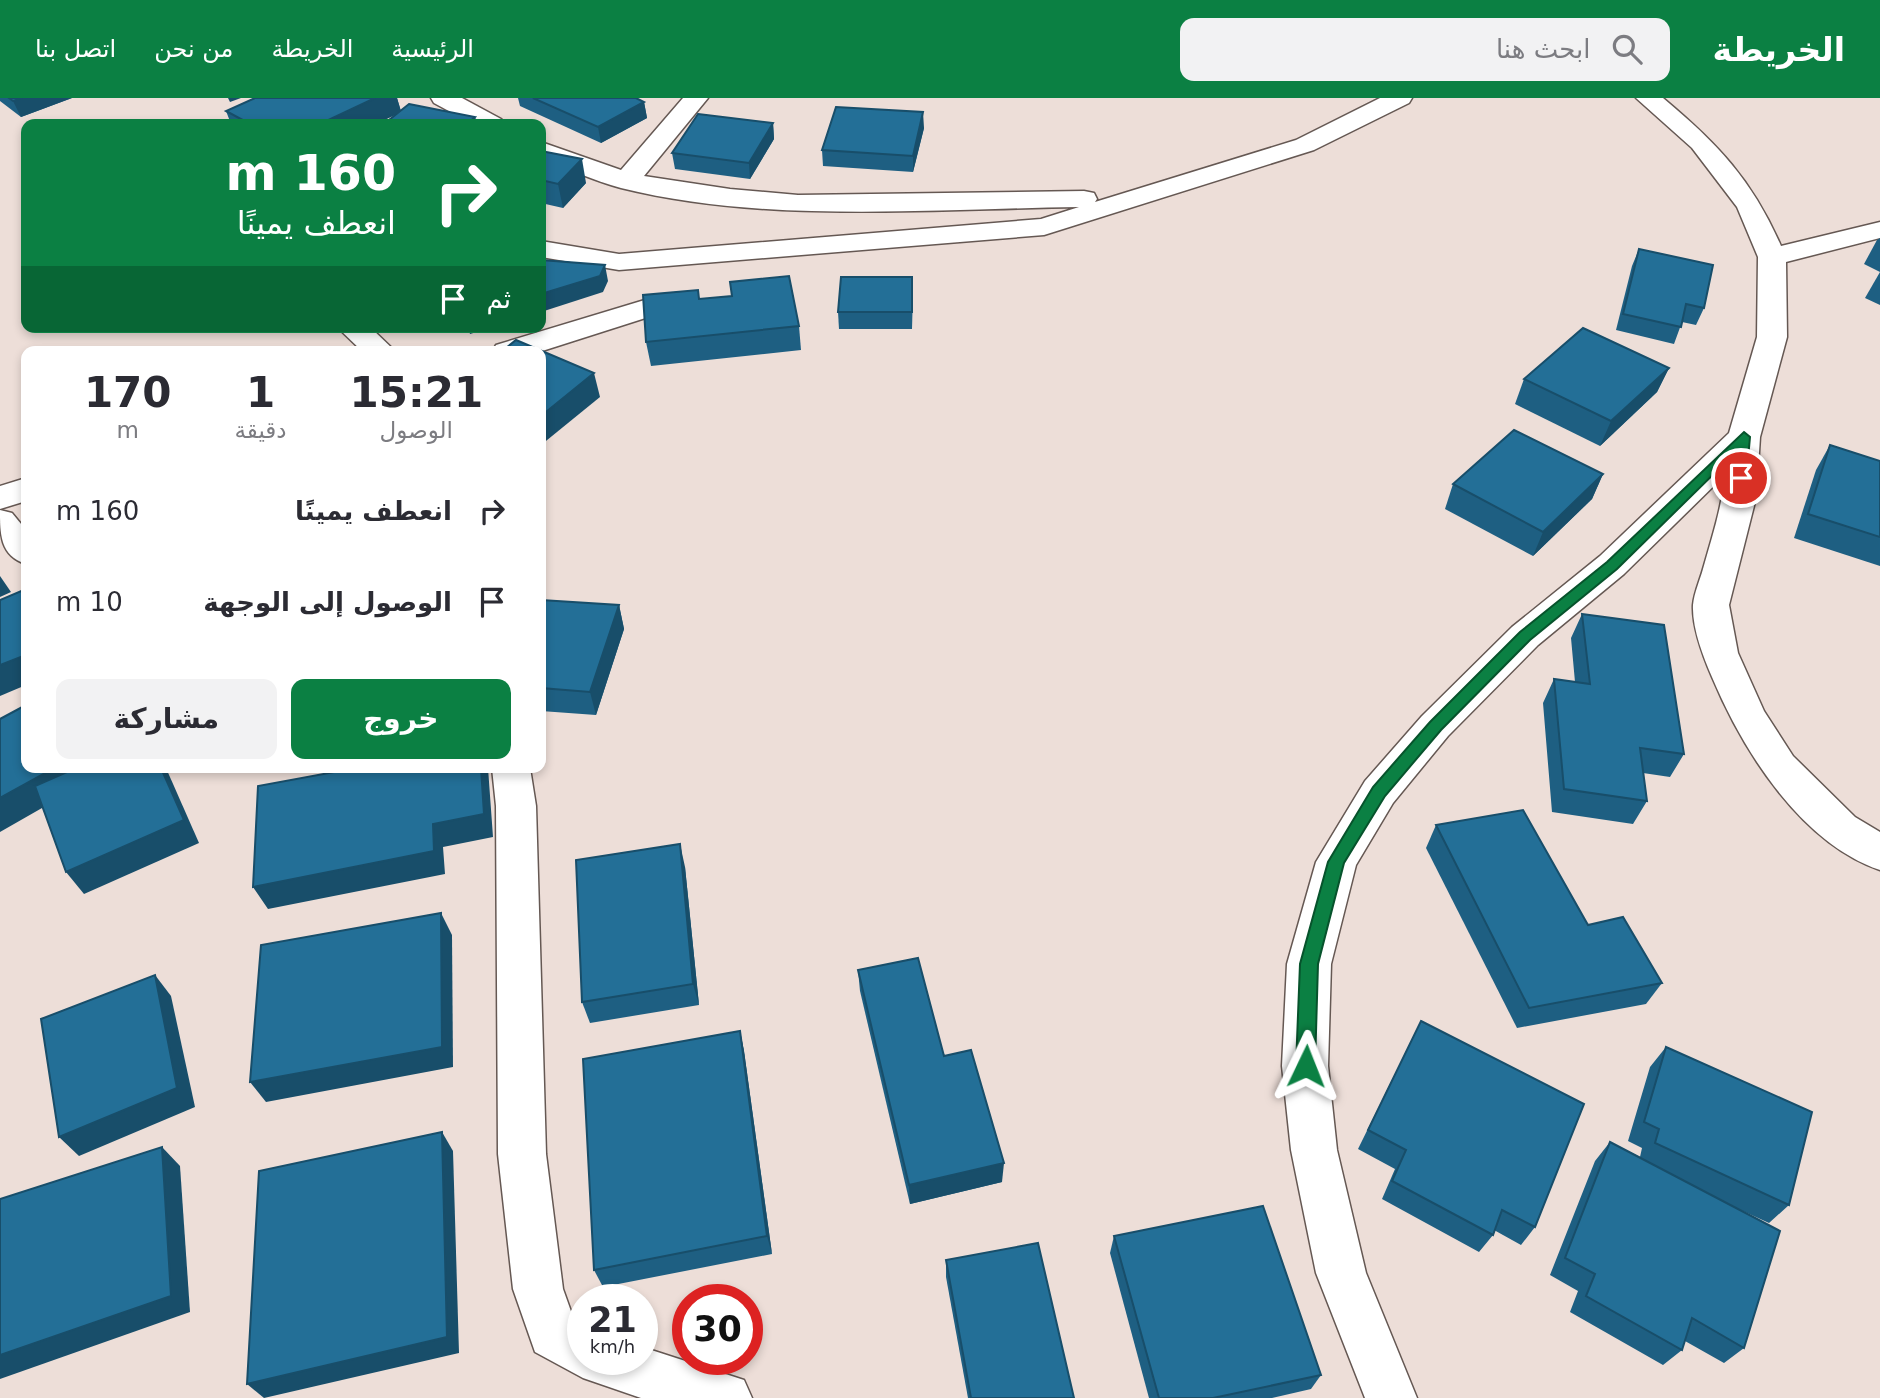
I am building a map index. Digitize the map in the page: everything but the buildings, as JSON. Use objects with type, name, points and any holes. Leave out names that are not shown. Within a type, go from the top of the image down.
[{"type":"street","points":[[443,98],[483,119]]},
{"type":"street","points":[[626,181],[696,98]]},
{"type":"street","points":[[546,250],[619,262],[1044,227],[1305,145],[1400,98]]},
{"type":"street","points":[[1648,98],[1702,143],[1750,206],[1772,257],[1772,337],[1744,437],[1739,498],[1711,606],[1720,653],[1747,716],[1779,767],[1841,829],[1880,853]]},
{"type":"street","points":[[546,152],[626,181],[730,197],[798,203],[1057,201],[1134,197]]},
{"type":"street","points":[[1772,257],[1880,230]]},
{"type":"street","points":[[526,346],[648,308]]},
{"type":"street","points":[[359,333],[374,346]]},
{"type":"street","points":[[1391,1398],[1341,1273],[1314,1150],[1306,1066],[1309,964],[1336,862],[1379,792],[1435,726],[1525,636],[1612,565],[1744,437]]},
{"type":"street","points":[[0,498],[21,491]]},
{"type":"street","points":[[0,521],[21,546]]},
{"type":"street","points":[[512,773],[516,806],[522,1154],[538,1289],[553,1334],[567,1341]]},
{"type":"street","points":[[650,1375],[726,1398]]},
{"type":"route","points":[[1306,1066],[1309,964],[1336,862],[1379,792],[1435,726],[1525,636],[1612,565],[1744,437],[1741,478]]}]
